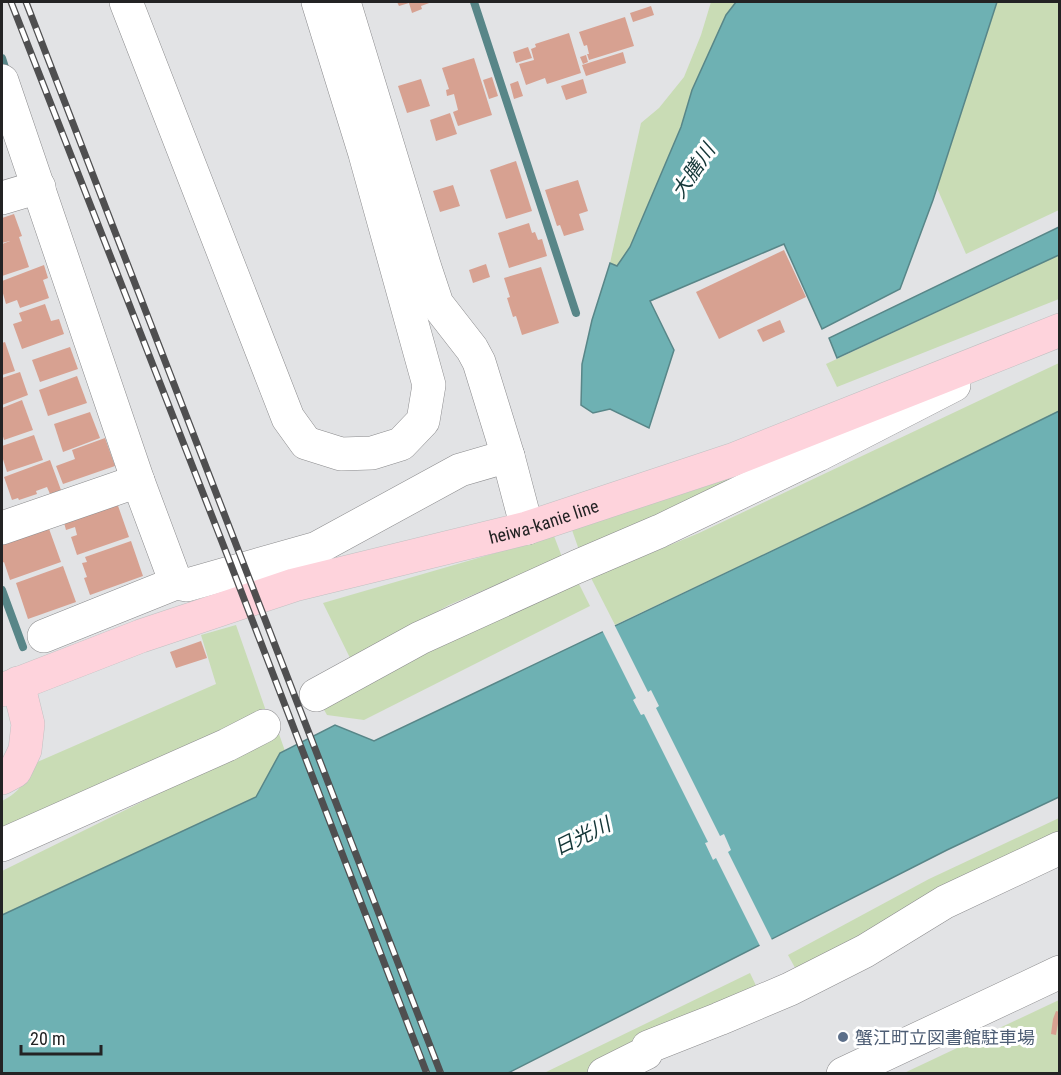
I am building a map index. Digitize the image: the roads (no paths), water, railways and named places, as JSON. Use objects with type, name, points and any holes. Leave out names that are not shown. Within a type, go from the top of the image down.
[{"type":"main road","name":"heiwa-kanie line","points":[[2,778],[15,771],[25,750],[28,724],[10,686],[141,636],[294,585],[527,528],[732,460],[1059,330]]},
{"type":"street","points":[[126,2],[288,418],[306,443],[341,454],[372,453],[401,444],[423,422],[429,385],[365,154],[318,2]]},
{"type":"street","points":[[344,2],[437,304],[472,349],[479,362],[527,528]]},
{"type":"street","points":[[2,81],[138,481],[176,583]]},
{"type":"street","points":[[2,198],[39,187]]},
{"type":"street","points":[[316,695],[420,638],[660,531],[818,456],[1059,330]]},
{"type":"street","points":[[44,636],[176,583],[187,585],[317,548],[460,470],[508,456]]},
{"type":"street","points":[[2,528],[138,481]]},
{"type":"street","points":[[2,845],[227,745],[264,726]]},
{"type":"street","points":[[604,1074],[646,1053],[648,1047],[790,989],[865,951],[945,902],[1059,848]]},
{"type":"street","points":[[843,1074],[1059,972]]},
{"type":"water","name":"大膳川","points":[[736,2],[997,2],[933,200],[900,289],[822,329],[784,244],[650,301],[674,350],[649,428],[610,409],[593,413],[581,405],[582,364],[592,320],[610,263],[617,266],[630,247],[681,127],[692,90],[726,15]]},
{"type":"water","points":[[1059,227],[1059,255],[837,358],[829,338]]},
{"type":"water","name":"日光川","points":[[1059,411],[1059,797],[947,850],[508,1073],[2,1073],[2,915],[256,797],[280,753],[335,725],[374,741],[864,507]]},
{"type":"waterway","points":[[474,2],[576,313]]},
{"type":"waterway","points":[[2,58],[7,74]]},
{"type":"waterway","points":[[2,590],[23,647]]},
{"type":"railway","points":[[11,2],[427,1074]]},
{"type":"railway","points":[[26,2],[441,1074]]},
{"type":"place","name":"蟹江町立図書館駐車場","points":[[843,1037]]}]
